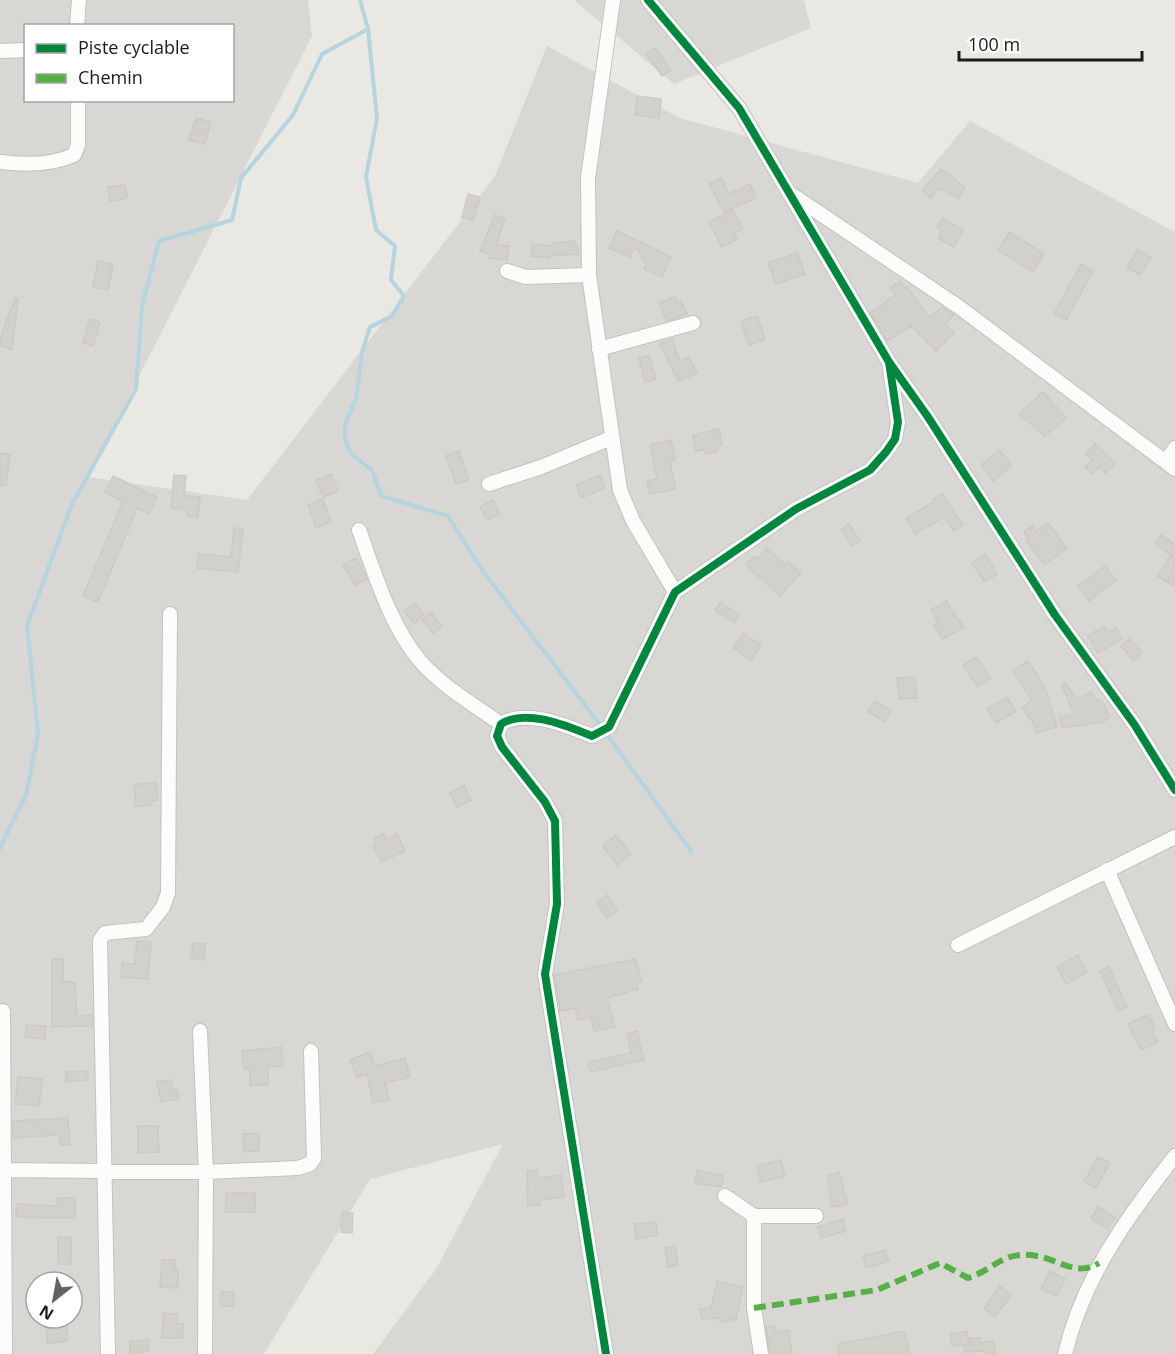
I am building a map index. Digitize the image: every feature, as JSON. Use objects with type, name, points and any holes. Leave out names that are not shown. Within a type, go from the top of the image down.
[{"type":"street","points":[[77,24],[79,0]]},
{"type":"street","points":[[613,0],[588,178],[588,275],[611,438],[625,501],[633,522],[675,592]]},
{"type":"street","points":[[648,0],[739,108],[793,195],[889,362],[928,417],[1056,615],[1134,724],[1175,790]]},
{"type":"street","points":[[0,51],[24,50]]},
{"type":"street","points":[[0,162],[34,164],[64,160],[74,155],[78,146],[78,102]]},
{"type":"street","points":[[793,195],[959,307],[1170,465],[1175,448]]},
{"type":"street","points":[[507,271],[526,277],[588,275]]},
{"type":"street","points":[[599,349],[693,323]]},
{"type":"street","points":[[606,1354],[545,974],[557,904],[555,822],[545,802],[502,747],[497,736],[501,724],[516,717],[527,717],[592,736],[609,727],[675,592],[796,509],[870,470],[895,439],[898,422],[889,362]]},
{"type":"street","points":[[489,484],[541,467],[611,438]]},
{"type":"street","points":[[358,530],[382,591],[410,647],[434,675],[501,724]]},
{"type":"street","points":[[108,1354],[100,940],[105,933],[146,929],[163,907],[168,893],[170,614]]},
{"type":"street","points":[[957,945],[1175,837]]},
{"type":"street","points":[[1107,870],[1175,1024]]},
{"type":"street","points":[[3,1011],[2,1170],[5,1354]]},
{"type":"street","points":[[200,1031],[206,1172],[205,1354]]},
{"type":"street","points":[[2,1170],[206,1172],[298,1168],[313,1162],[311,1051]]},
{"type":"street","points":[[1065,1354],[1077,1314],[1099,1263],[1140,1201],[1175,1156]]},
{"type":"street","points":[[725,1196],[754,1216],[816,1216]]},
{"type":"street","points":[[754,1216],[754,1308],[761,1354]]},
{"type":"shaded area","points":[[0,0],[308,0],[312,36],[88,477],[247,500],[495,176],[547,46],[680,118],[918,183],[970,121],[1175,232],[1175,1354],[373,1354],[436,1269],[503,1144],[370,1179],[264,1354],[0,1354]]},
{"type":"shaded area","points":[[574,0],[804,0],[811,28],[674,84]]},
{"type":"building","points":[[655,48],[671,70],[662,76],[646,54]]},
{"type":"building","points":[[637,96],[661,99],[659,118],[635,115]]},
{"type":"building","points":[[196,118],[211,122],[205,144],[189,140]]},
{"type":"building","points":[[941,169],[965,187],[958,199],[940,188],[931,198],[922,191]]},
{"type":"building","points":[[721,178],[729,194],[750,184],[756,198],[724,212],[709,184]]},
{"type":"building","points":[[125,185],[128,198],[110,201],[108,187]]},
{"type":"building","points":[[468,194],[480,197],[473,221],[462,217]]},
{"type":"building","points":[[733,210],[743,229],[734,233],[737,239],[722,247],[709,222]]},
{"type":"building","points":[[495,215],[505,219],[496,245],[509,246],[507,260],[489,258],[490,254],[480,251]]},
{"type":"building","points":[[942,218],[963,230],[954,247],[938,238],[942,231],[937,227]]},
{"type":"building","points":[[617,231],[671,257],[662,277],[644,269],[646,265],[637,249],[630,252],[631,258],[609,248]]},
{"type":"building","points":[[1009,232],[1044,254],[1033,272],[998,250]]},
{"type":"building","points":[[575,241],[579,254],[549,256],[549,258],[531,256],[532,244],[553,246],[553,243]]},
{"type":"building","points":[[1138,249],[1151,258],[1140,275],[1127,267]]},
{"type":"building","points":[[797,253],[805,274],[776,284],[768,263]]},
{"type":"building","points":[[98,261],[113,264],[108,290],[93,287]]},
{"type":"building","points":[[1081,264],[1093,271],[1066,320],[1054,314]]},
{"type":"building","points":[[900,281],[929,317],[942,307],[954,315],[945,324],[954,333],[936,351],[911,326],[887,341],[870,313],[895,295],[890,288]]},
{"type":"building","points":[[675,297],[677,303],[681,301],[687,314],[667,321],[659,303]]},
{"type":"building","points":[[15,298],[18,299],[12,350],[0,346],[0,339]]},
{"type":"building","points":[[757,316],[765,339],[749,345],[741,321]]},
{"type":"building","points":[[90,319],[100,322],[93,346],[83,343]]},
{"type":"building","points":[[672,339],[680,361],[689,357],[697,373],[678,381],[660,344]]},
{"type":"building","points":[[649,355],[656,379],[645,382],[639,358]]},
{"type":"building","points":[[1043,392],[1066,418],[1045,436],[1019,414]]},
{"type":"building","points":[[719,429],[722,445],[717,446],[718,451],[706,454],[705,449],[696,451],[693,435]]},
{"type":"building","points":[[671,440],[675,460],[670,461],[675,489],[650,494],[647,481],[657,479],[650,445]]},
{"type":"building","points":[[1095,444],[1115,463],[1105,473],[1099,467],[1093,474],[1085,467],[1092,460],[1085,454]]},
{"type":"building","points":[[999,450],[1012,465],[993,481],[981,465]]},
{"type":"building","points":[[459,451],[469,480],[456,484],[446,456]]},
{"type":"building","points":[[0,453],[10,455],[6,485],[0,485]]},
{"type":"building","points":[[331,474],[338,491],[323,497],[316,480]]},
{"type":"building","points":[[174,475],[186,476],[184,496],[200,497],[198,517],[187,516],[187,509],[171,508]]},
{"type":"building","points":[[600,475],[605,488],[581,498],[576,485]]},
{"type":"building","points":[[113,476],[157,497],[149,514],[137,508],[98,602],[83,596],[123,501],[105,492]]},
{"type":"building","points":[[942,494],[963,525],[954,531],[944,517],[915,534],[906,518],[935,501],[933,499]]},
{"type":"building","points":[[323,499],[331,522],[316,527],[308,505]]},
{"type":"building","points":[[493,500],[500,514],[487,520],[480,507]]},
{"type":"building","points":[[1048,523],[1067,548],[1044,565],[1026,540],[1028,538],[1024,532],[1033,526],[1036,532]]},
{"type":"building","points":[[849,524],[860,541],[852,546],[841,529]]},
{"type":"building","points":[[234,528],[243,529],[238,572],[197,568],[198,554],[231,557]]},
{"type":"building","points":[[1161,535],[1175,545],[1175,587],[1158,576],[1171,555],[1155,544]]},
{"type":"building","points":[[767,548],[785,565],[788,561],[801,573],[780,596],[746,565],[754,556],[757,559]]},
{"type":"building","points":[[985,554],[997,574],[984,582],[972,563]]},
{"type":"building","points":[[356,558],[367,579],[355,585],[343,565]]},
{"type":"building","points":[[1105,566],[1116,580],[1089,601],[1078,586]]},
{"type":"building","points":[[946,601],[964,628],[942,639],[934,625],[939,623],[931,610]]},
{"type":"building","points":[[721,602],[739,615],[734,623],[715,610]]},
{"type":"building","points":[[414,603],[424,615],[414,623],[404,611]]},
{"type":"building","points":[[431,613],[442,626],[433,634],[422,620]]},
{"type":"building","points":[[1104,626],[1108,633],[1116,628],[1122,639],[1098,653],[1088,636]]},
{"type":"building","points":[[743,633],[761,645],[751,661],[733,648]]},
{"type":"building","points":[[1129,639],[1142,653],[1134,661],[1121,646]]},
{"type":"building","points":[[976,657],[991,678],[978,687],[963,666]]},
{"type":"building","points":[[1028,661],[1045,687],[1057,727],[1036,733],[1034,724],[1022,708],[1032,700],[1013,671]]},
{"type":"building","points":[[915,677],[917,698],[899,699],[897,678]]},
{"type":"building","points":[[1065,683],[1077,699],[1091,692],[1096,699],[1102,701],[1110,716],[1103,722],[1062,728],[1060,717],[1074,714],[1062,685]]},
{"type":"building","points":[[1007,697],[1016,711],[996,723],[987,709]]},
{"type":"building","points":[[875,701],[891,711],[885,722],[868,712]]},
{"type":"building","points":[[156,782],[158,800],[152,801],[152,805],[136,807],[134,785]]},
{"type":"building","points":[[464,785],[471,800],[457,807],[450,793]]},
{"type":"building","points":[[384,834],[386,840],[397,834],[405,851],[381,862],[373,845],[377,844],[374,838]]},
{"type":"building","points":[[616,835],[631,854],[618,865],[602,846]]},
{"type":"building","points":[[608,895],[617,912],[606,918],[597,901]]},
{"type":"building","points":[[137,941],[151,942],[148,979],[121,977],[122,963],[135,964]]},
{"type":"building","points":[[193,943],[205,944],[204,960],[191,958]]},
{"type":"building","points":[[1078,955],[1087,972],[1066,984],[1057,967]]},
{"type":"building","points":[[52,959],[63,959],[63,981],[75,983],[77,1016],[92,1015],[93,1026],[52,1027]]},
{"type":"building","points":[[635,959],[642,981],[636,983],[638,989],[607,998],[615,1027],[594,1031],[591,1017],[578,1020],[575,1008],[560,1011],[554,975]]},
{"type":"building","points":[[1109,967],[1127,1007],[1118,1011],[1100,971]]},
{"type":"building","points":[[1149,1016],[1155,1028],[1151,1030],[1158,1042],[1141,1050],[1128,1024]]},
{"type":"building","points":[[26,1025],[46,1026],[45,1039],[25,1037]]},
{"type":"building","points":[[637,1031],[644,1060],[590,1072],[588,1062],[631,1053],[627,1034]]},
{"type":"building","points":[[281,1047],[283,1066],[268,1067],[268,1085],[250,1085],[250,1068],[244,1069],[242,1051]]},
{"type":"building","points":[[370,1052],[375,1066],[405,1058],[410,1077],[385,1083],[389,1100],[373,1103],[367,1074],[357,1077],[350,1060]]},
{"type":"building","points":[[88,1071],[88,1080],[66,1082],[66,1072]]},
{"type":"building","points":[[18,1077],[42,1079],[39,1106],[15,1104]]},
{"type":"building","points":[[171,1080],[173,1090],[177,1090],[179,1099],[161,1102],[157,1082]]},
{"type":"building","points":[[68,1118],[70,1145],[60,1145],[59,1135],[13,1138],[13,1121]]},
{"type":"building","points":[[138,1126],[158,1126],[159,1152],[138,1153]]},
{"type":"building","points":[[259,1133],[259,1151],[244,1152],[243,1134]]},
{"type":"building","points":[[1098,1157],[1110,1163],[1096,1188],[1084,1182]]},
{"type":"building","points":[[781,1160],[785,1176],[761,1182],[757,1166]]},
{"type":"building","points":[[537,1170],[538,1178],[561,1175],[564,1197],[540,1200],[540,1205],[528,1206],[527,1171]]},
{"type":"building","points":[[697,1170],[723,1176],[721,1187],[695,1183]]},
{"type":"building","points":[[839,1172],[848,1204],[832,1207],[828,1175]]},
{"type":"building","points":[[226,1193],[255,1193],[255,1212],[225,1212]]},
{"type":"building","points":[[58,1198],[75,1198],[75,1218],[16,1217],[17,1204],[58,1206]]},
{"type":"building","points":[[1098,1207],[1115,1217],[1108,1229],[1091,1218]]},
{"type":"building","points":[[342,1212],[353,1213],[352,1233],[341,1232]]},
{"type":"building","points":[[843,1219],[846,1231],[821,1238],[817,1227]]},
{"type":"building","points":[[656,1222],[658,1235],[636,1239],[634,1224]]},
{"type":"building","points":[[58,1237],[71,1237],[71,1264],[58,1264]]},
{"type":"building","points":[[675,1246],[678,1265],[668,1267],[665,1248]]},
{"type":"building","points":[[885,1250],[889,1261],[866,1268],[863,1256]]},
{"type":"building","points":[[162,1260],[175,1260],[175,1269],[178,1269],[178,1288],[160,1287]]},
{"type":"building","points":[[1050,1271],[1065,1279],[1057,1296],[1041,1289]]},
{"type":"building","points":[[717,1281],[743,1287],[736,1319],[720,1322],[719,1318],[702,1319],[700,1309],[711,1308]]},
{"type":"building","points":[[1000,1286],[1011,1295],[995,1317],[984,1308]]},
{"type":"building","points":[[221,1292],[234,1292],[233,1306],[220,1306]]},
{"type":"building","points":[[163,1313],[177,1314],[176,1324],[183,1324],[182,1338],[162,1338]]},
{"type":"building","points":[[775,1326],[775,1332],[789,1330],[792,1354],[770,1354],[766,1327]]},
{"type":"building","points":[[47,1330],[67,1330],[67,1341],[47,1344]]},
{"type":"building","points":[[904,1331],[910,1354],[839,1354],[838,1344]]},
{"type":"building","points":[[967,1331],[969,1344],[952,1346],[950,1334]]},
{"type":"building","points":[[970,1338],[980,1338],[980,1343],[993,1341],[996,1354],[985,1354],[985,1351],[965,1352],[964,1345],[971,1344]]},
{"type":"building","points":[[149,1340],[149,1351],[130,1353],[130,1341]]},
{"type":"waterway","points":[[0,848],[26,795],[38,734],[27,626],[72,504],[136,389],[142,306],[159,241],[232,220],[241,178],[293,115],[322,54],[368,29],[360,0]]},
{"type":"waterway","points":[[368,29],[377,118],[366,177],[376,230],[395,246],[391,280],[404,296],[392,316],[370,327],[362,352],[356,399],[345,424],[345,439],[351,454],[372,470],[381,496],[448,516],[482,570],[601,726]]},
{"type":"waterway","points":[[605,732],[691,851]]},
{"type":"marked path","points":[[754,1308],[877,1290],[940,1263],[968,1278],[1000,1261],[1015,1256],[1037,1256],[1075,1268],[1090,1267],[1099,1263]]},
{"type":"cycle path","points":[[648,0],[739,108],[889,362],[928,417],[1055,615],[1134,724],[1175,790]]},
{"type":"cycle path","points":[[606,1354],[545,974],[557,904],[555,821],[545,802],[502,747],[497,736],[501,724],[522,718],[546,720],[592,736],[609,727],[675,592],[796,509],[870,470],[886,452],[895,439],[898,422],[889,362]]}]
